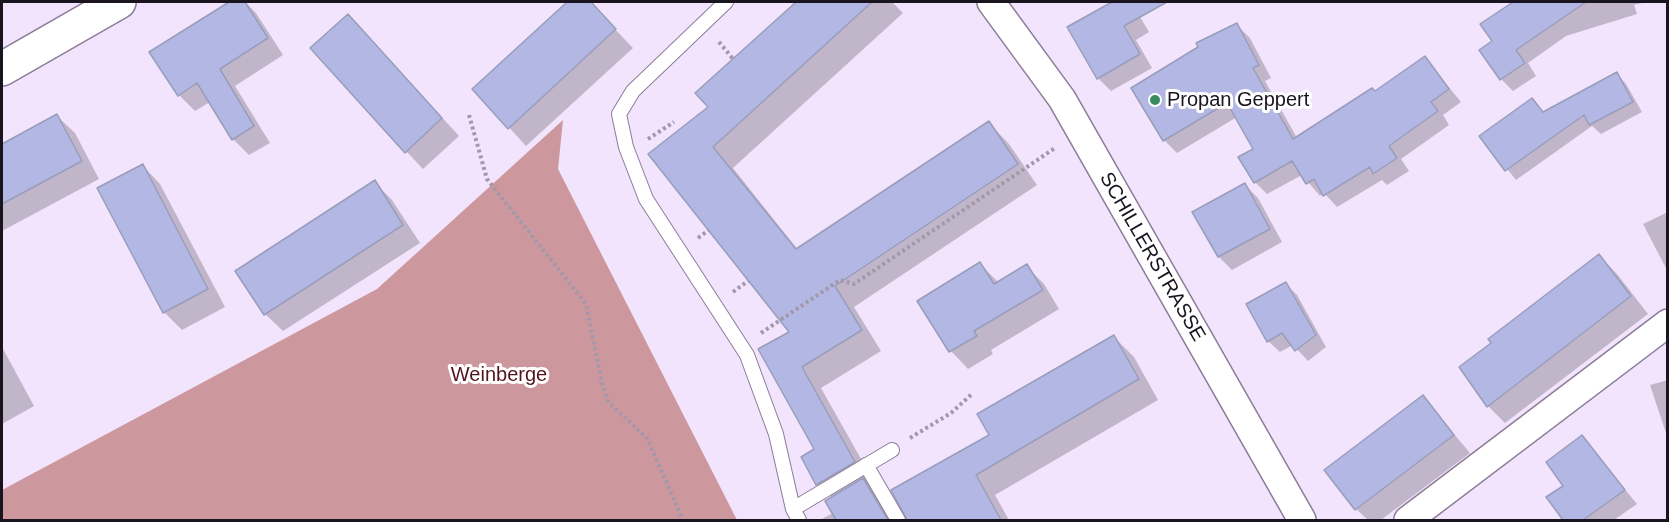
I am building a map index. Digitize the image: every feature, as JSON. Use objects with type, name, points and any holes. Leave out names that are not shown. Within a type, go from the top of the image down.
[{"type":"street","points":[[2,69],[119,2]]},
{"type":"street","name":"SCHILLERSTRASSE","points":[[992,2],[1062,99],[1302,520]]},
{"type":"street","points":[[1408,520],[1668,323]]},
{"type":"lane","points":[[726,2],[633,91],[619,114],[626,147],[646,199],[742,346],[776,434],[796,515],[866,465],[892,450]]},
{"type":"lane","points":[[866,465],[898,520]]},
{"type":"path","points":[[719,42],[733,59]]},
{"type":"path","points":[[469,115],[486,179],[586,304],[603,388],[609,403],[647,438],[683,520]]},
{"type":"path","points":[[652,136],[674,122]]},
{"type":"path","points":[[742,346],[840,280],[855,284],[1080,131]]},
{"type":"path","points":[[892,450],[951,413],[973,393]]},
{"type":"green space","name":"Weinberge","points":[[563,120],[558,169],[737,520],[2,520],[2,490],[377,289]]},
{"type":"building","points":[[229,2],[245,2],[268,38],[220,69],[254,126],[232,140],[197,83],[178,96],[149,52]]},
{"type":"building","points":[[567,2],[591,2],[616,29],[508,129],[472,89]]},
{"type":"building","points":[[796,2],[872,2],[713,147],[796,249],[989,121],[1018,164],[835,286],[862,330],[802,367],[855,462],[816,485],[801,457],[814,449],[758,349],[789,332],[648,154],[708,107],[695,93]]},
{"type":"building","points":[[1112,2],[1167,2],[1124,26],[1140,54],[1097,79],[1067,27]]},
{"type":"building","points":[[1513,2],[1586,2],[1516,50],[1525,63],[1500,80],[1479,50],[1492,41],[1480,24]]},
{"type":"building","points":[[348,14],[442,118],[405,153],[310,48]]},
{"type":"building","points":[[1237,23],[1259,65],[1253,68],[1293,139],[1372,88],[1375,91],[1425,56],[1449,89],[1431,102],[1438,111],[1389,146],[1397,158],[1373,174],[1370,167],[1323,196],[1314,179],[1306,184],[1292,161],[1254,183],[1238,157],[1253,149],[1227,103],[1163,141],[1131,88],[1198,47],[1196,43]]},
{"type":"building","points":[[1617,72],[1633,102],[1589,125],[1584,115],[1505,171],[1479,136],[1532,98],[1543,112]]},
{"type":"building","points":[[57,114],[82,161],[2,204],[2,144]]},
{"type":"building","points":[[143,164],[208,289],[163,313],[97,188]]},
{"type":"building","points":[[375,180],[403,225],[264,315],[235,271]]},
{"type":"building","points":[[1245,183],[1270,229],[1218,257],[1192,212]]},
{"type":"building","points":[[1599,254],[1631,296],[1487,407],[1459,367],[1491,343],[1488,339]]},
{"type":"building","points":[[980,262],[994,284],[1027,264],[1043,290],[974,331],[977,336],[949,352],[917,301]]},
{"type":"building","points":[[1286,282],[1316,335],[1295,351],[1282,333],[1267,342],[1246,304]]},
{"type":"building","points":[[1114,335],[1139,379],[976,475],[1001,520],[907,520],[891,490],[989,435],[977,414]]},
{"type":"building","points":[[1423,395],[1454,435],[1355,510],[1324,470]]},
{"type":"building","points":[[1582,435],[1625,490],[1583,520],[1563,520],[1546,497],[1563,486],[1546,462]]},
{"type":"building","points":[[863,478],[888,520],[836,520],[825,501]]},
{"type":"place","name":"Propan Geppert","points":[[1155,100]]}]
